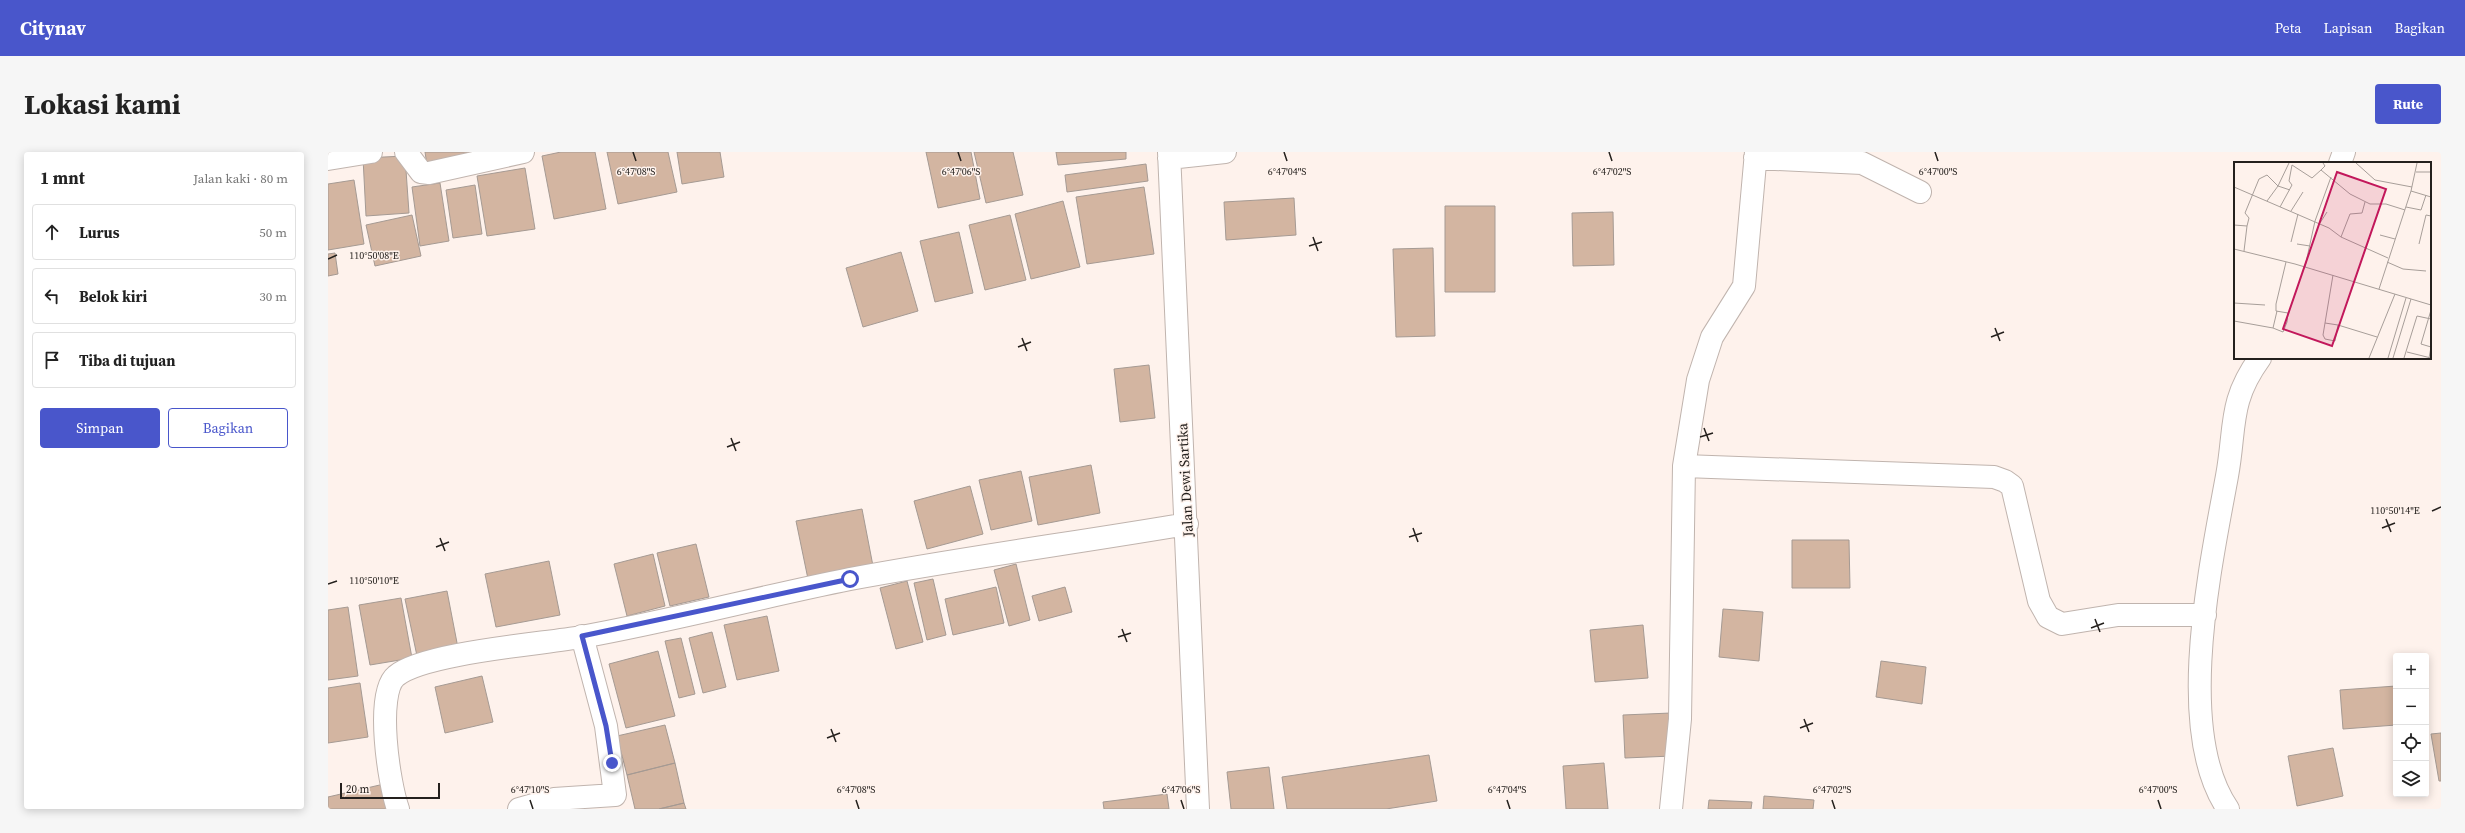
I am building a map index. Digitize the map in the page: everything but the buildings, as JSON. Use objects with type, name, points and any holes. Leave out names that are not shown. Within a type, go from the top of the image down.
[{"type":"street","points":[[328,159],[371,152]]},
{"type":"street","points":[[406,152],[421,172],[429,173],[523,152]]},
{"type":"street","points":[[1169,155],[1225,152]]},
{"type":"street","points":[[2340,162],[2344,152]]},
{"type":"street","name":"Jalan Dewi Sartika","points":[[1169,155],[1187,524],[1198,809]]},
{"type":"street","points":[[1671,809],[1680,719],[1684,466],[1698,380],[1712,337],[1744,286],[1756,155],[1862,163],[1920,192]]},
{"type":"street","points":[[2228,809],[2209,768],[2203,730],[2200,672],[2205,615],[2231,458],[2237,398],[2245,380],[2259,359]]},
{"type":"street","points":[[1684,466],[1994,477],[2005,481],[2012,486],[2039,601],[2048,617],[2062,624],[2118,615],[2205,615]]},
{"type":"street","points":[[398,809],[390,772],[385,704],[388,688],[395,676],[422,663],[443,658],[582,636],[850,579],[1187,524]]},
{"type":"street","points":[[519,809],[554,799],[614,802],[606,726],[582,636]]},
{"type":"route","points":[[612,763],[606,726],[582,636],[850,579]]}]
